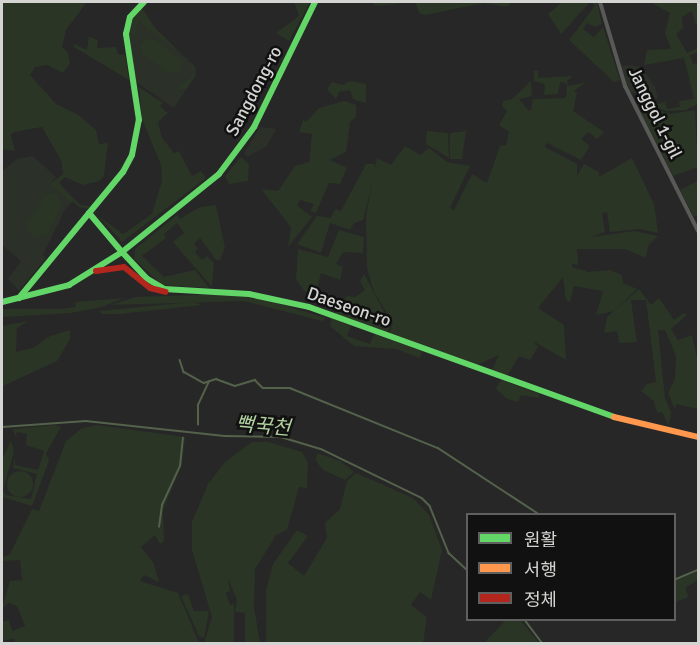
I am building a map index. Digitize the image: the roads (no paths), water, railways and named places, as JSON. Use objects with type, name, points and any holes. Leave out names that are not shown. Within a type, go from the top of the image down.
[{"type":"street","points":[[18,299],[123,172],[136,145],[138,113],[126,34],[131,15],[144,2]]},
{"type":"street","name":"Sangdong-ro","points":[[122,252],[232,160],[254,127],[315,2]]},
{"type":"street","name":"Janggol 1-gil","points":[[600,2],[625,86],[699,231]]},
{"type":"street","name":"Daeseon-ro","points":[[89,213],[150,282],[177,292],[249,294],[309,308],[599,413],[699,436]]},
{"type":"street","points":[[91,273],[122,252]]},
{"type":"street","points":[[2,302],[43,294],[91,273],[118,266],[150,288],[177,292]]},
{"type":"street","points":[[34,280],[34,289],[43,294]]},
{"type":"waterway","points":[[180,360],[184,372],[204,383],[216,379],[235,386],[255,380],[263,388],[290,388],[438,448],[537,513]]},
{"type":"waterway","points":[[198,425],[198,405],[209,381]]},
{"type":"waterway","name":"뻑꾹천","points":[[2,427],[86,421],[224,436],[281,437],[321,449],[422,498],[430,506],[449,553],[466,569]]},
{"type":"waterway","points":[[159,527],[162,505],[180,466],[183,438]]},
{"type":"waterway","points":[[676,579],[698,570]]},
{"type":"waterway","name":"뻑꾹천","points":[[526,621],[543,644]]}]
